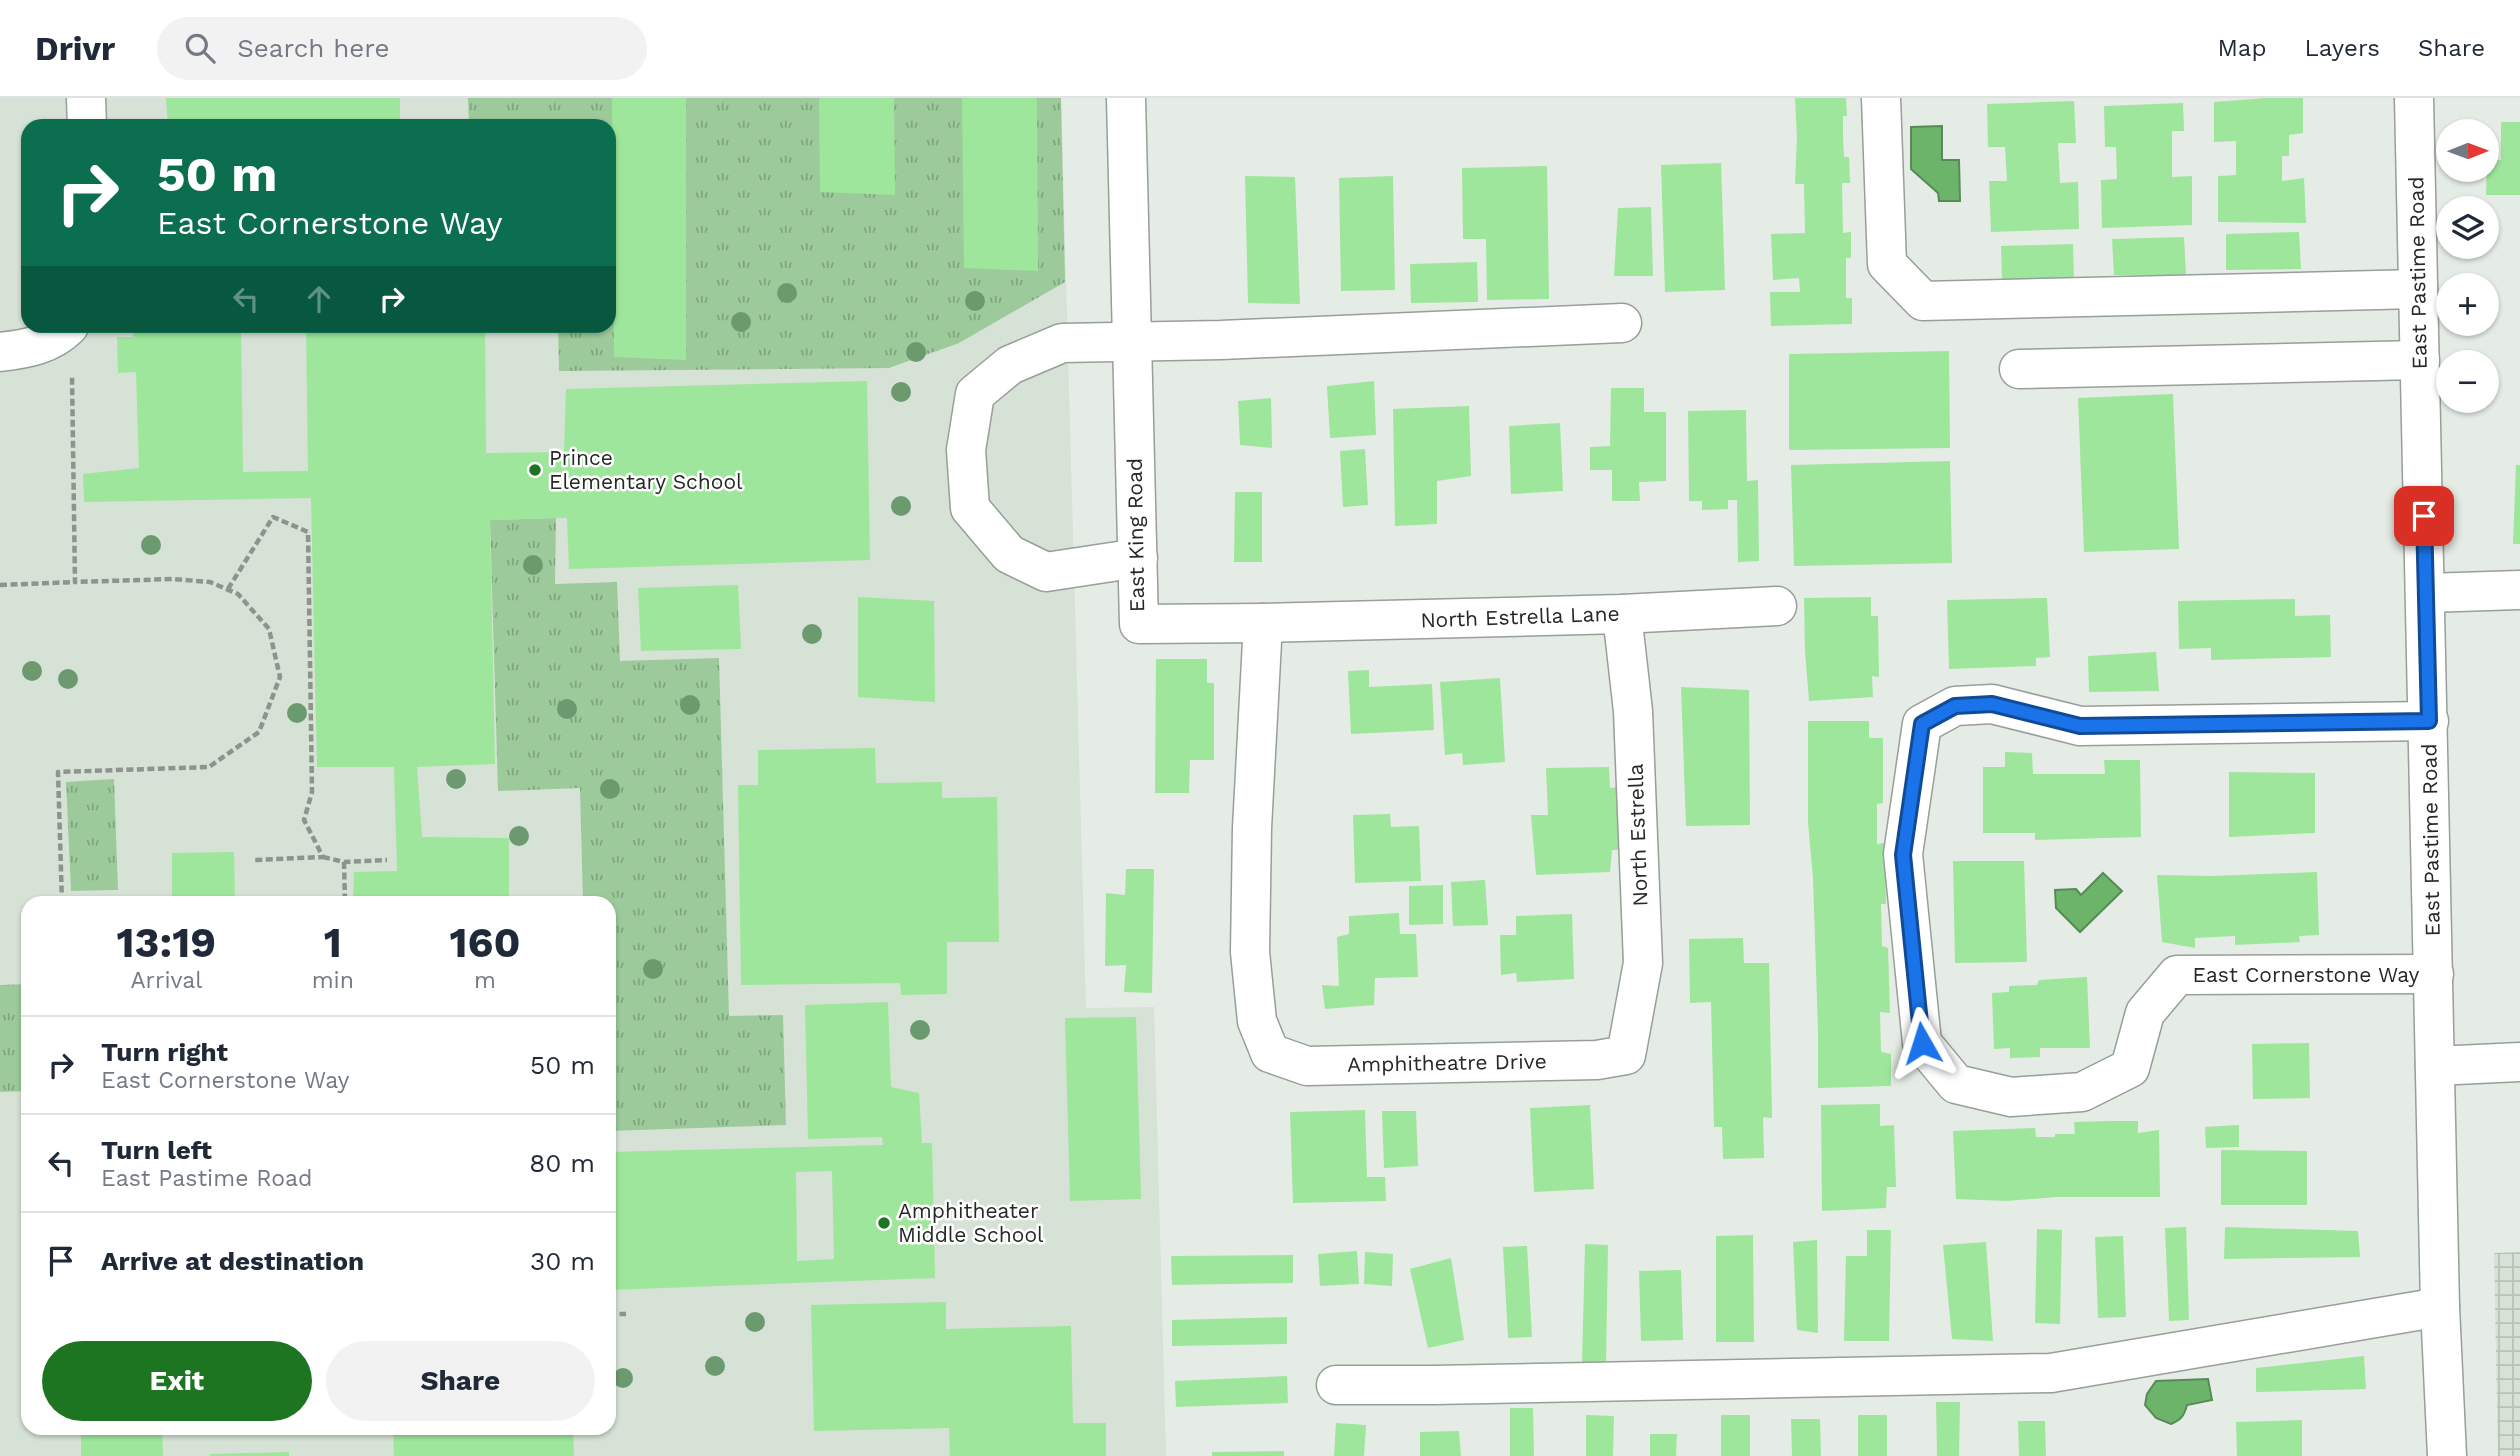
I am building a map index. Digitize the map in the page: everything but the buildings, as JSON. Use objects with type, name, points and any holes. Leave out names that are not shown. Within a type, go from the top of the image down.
[{"type":"street","points":[[86,98],[87,119]]},
{"type":"street","name":"East King Road","points":[[1126,98],[1139,624],[1263,623]]},
{"type":"street","points":[[1881,98],[1887,264],[1923,300],[2418,289]]},
{"type":"street","name":"East Pastime Road","points":[[2414,98],[2440,1307],[2447,1456]]},
{"type":"street","points":[[1138,558],[1046,572],[1009,554],[970,508],[966,450],[975,394],[1010,365],[1062,343],[1622,323]]},
{"type":"street","points":[[0,352],[30,349],[62,333]]},
{"type":"street","points":[[2018,369],[2420,360]]},
{"type":"street","points":[[2426,593],[2520,590]]},
{"type":"street","name":"North Estrella Lane","points":[[1263,623],[1622,614],[1777,606]]},
{"type":"street","name":"North Estrella","points":[[1622,614],[1633,710],[1643,963],[1626,1055]]},
{"type":"street","name":"Amphitheatre Drive","points":[[1263,623],[1252,828],[1250,952],[1257,1021],[1270,1054],[1307,1066],[1597,1060],[1626,1055]]},
{"type":"street","name":"East Cornerstone Way","points":[[2429,721],[2080,726],[1992,704],[1955,706],[1922,724],[1903,855],[1922,1043],[1956,1084],[2011,1097],[2082,1092],[2130,1068],[2145,1013],[2177,975],[2434,974]]},
{"type":"street","points":[[2435,1066],[2520,1062]]},
{"type":"street","points":[[1336,1385],[2051,1373],[2440,1307]]},
{"type":"path","points":[[73,370],[70,379],[75,582]]},
{"type":"path","points":[[228,589],[273,517],[308,532],[312,792],[304,820],[323,857]]},
{"type":"path","points":[[0,585],[172,579],[211,582],[238,594],[269,629],[280,677],[259,732],[209,767],[58,772],[62,896]]},
{"type":"path","points":[[254,860],[323,857],[344,862],[387,860]]},
{"type":"path","points":[[344,862],[345,896]]},
{"type":"path","points":[[616,1314],[626,1314]]},
{"type":"shaded area","name":"Prince Elementary School","points":[[0,98],[1061,98],[1086,1008],[1154,1007],[1166,1456],[0,1456]]},
{"type":"shaded area","points":[[1942,126],[1942,160],[1959,160],[1960,201],[1939,201],[1938,193],[1911,169],[1911,127]]},
{"type":"shaded area","points":[[2103,873],[2122,891],[2080,932],[2056,908],[2055,890],[2076,889],[2081,895]]},
{"type":"shaded area","points":[[2520,1252],[2520,1456],[2498,1456],[2494,1253]]},
{"type":"shaded area","points":[[2208,1379],[2212,1400],[2187,1405],[2182,1417],[2171,1424],[2156,1418],[2145,1405],[2147,1394],[2156,1381]]},
{"type":"green space","points":[[468,98],[1061,98],[1065,282],[959,343],[889,368],[559,371],[558,333],[616,333],[616,119],[469,119]]},
{"type":"green space","points":[[556,518],[555,584],[617,582],[620,661],[719,658],[729,1016],[783,1015],[786,1125],[616,1131],[616,896],[583,896],[580,788],[498,791],[490,520]]},
{"type":"green space","points":[[114,779],[118,890],[71,891],[66,782]]},
{"type":"green space","points":[[21,984],[21,1091],[0,1092],[0,985]]},
{"type":"place","name":"Prince Elementary School","points":[[535,470]]},
{"type":"place","name":"Amphitheater Middle School","points":[[884,1223]]},
{"type":"route","points":[[1922,1043],[1903,855],[1922,724],[1955,706],[1992,704],[2080,726],[2429,721],[2424,516]]}]
